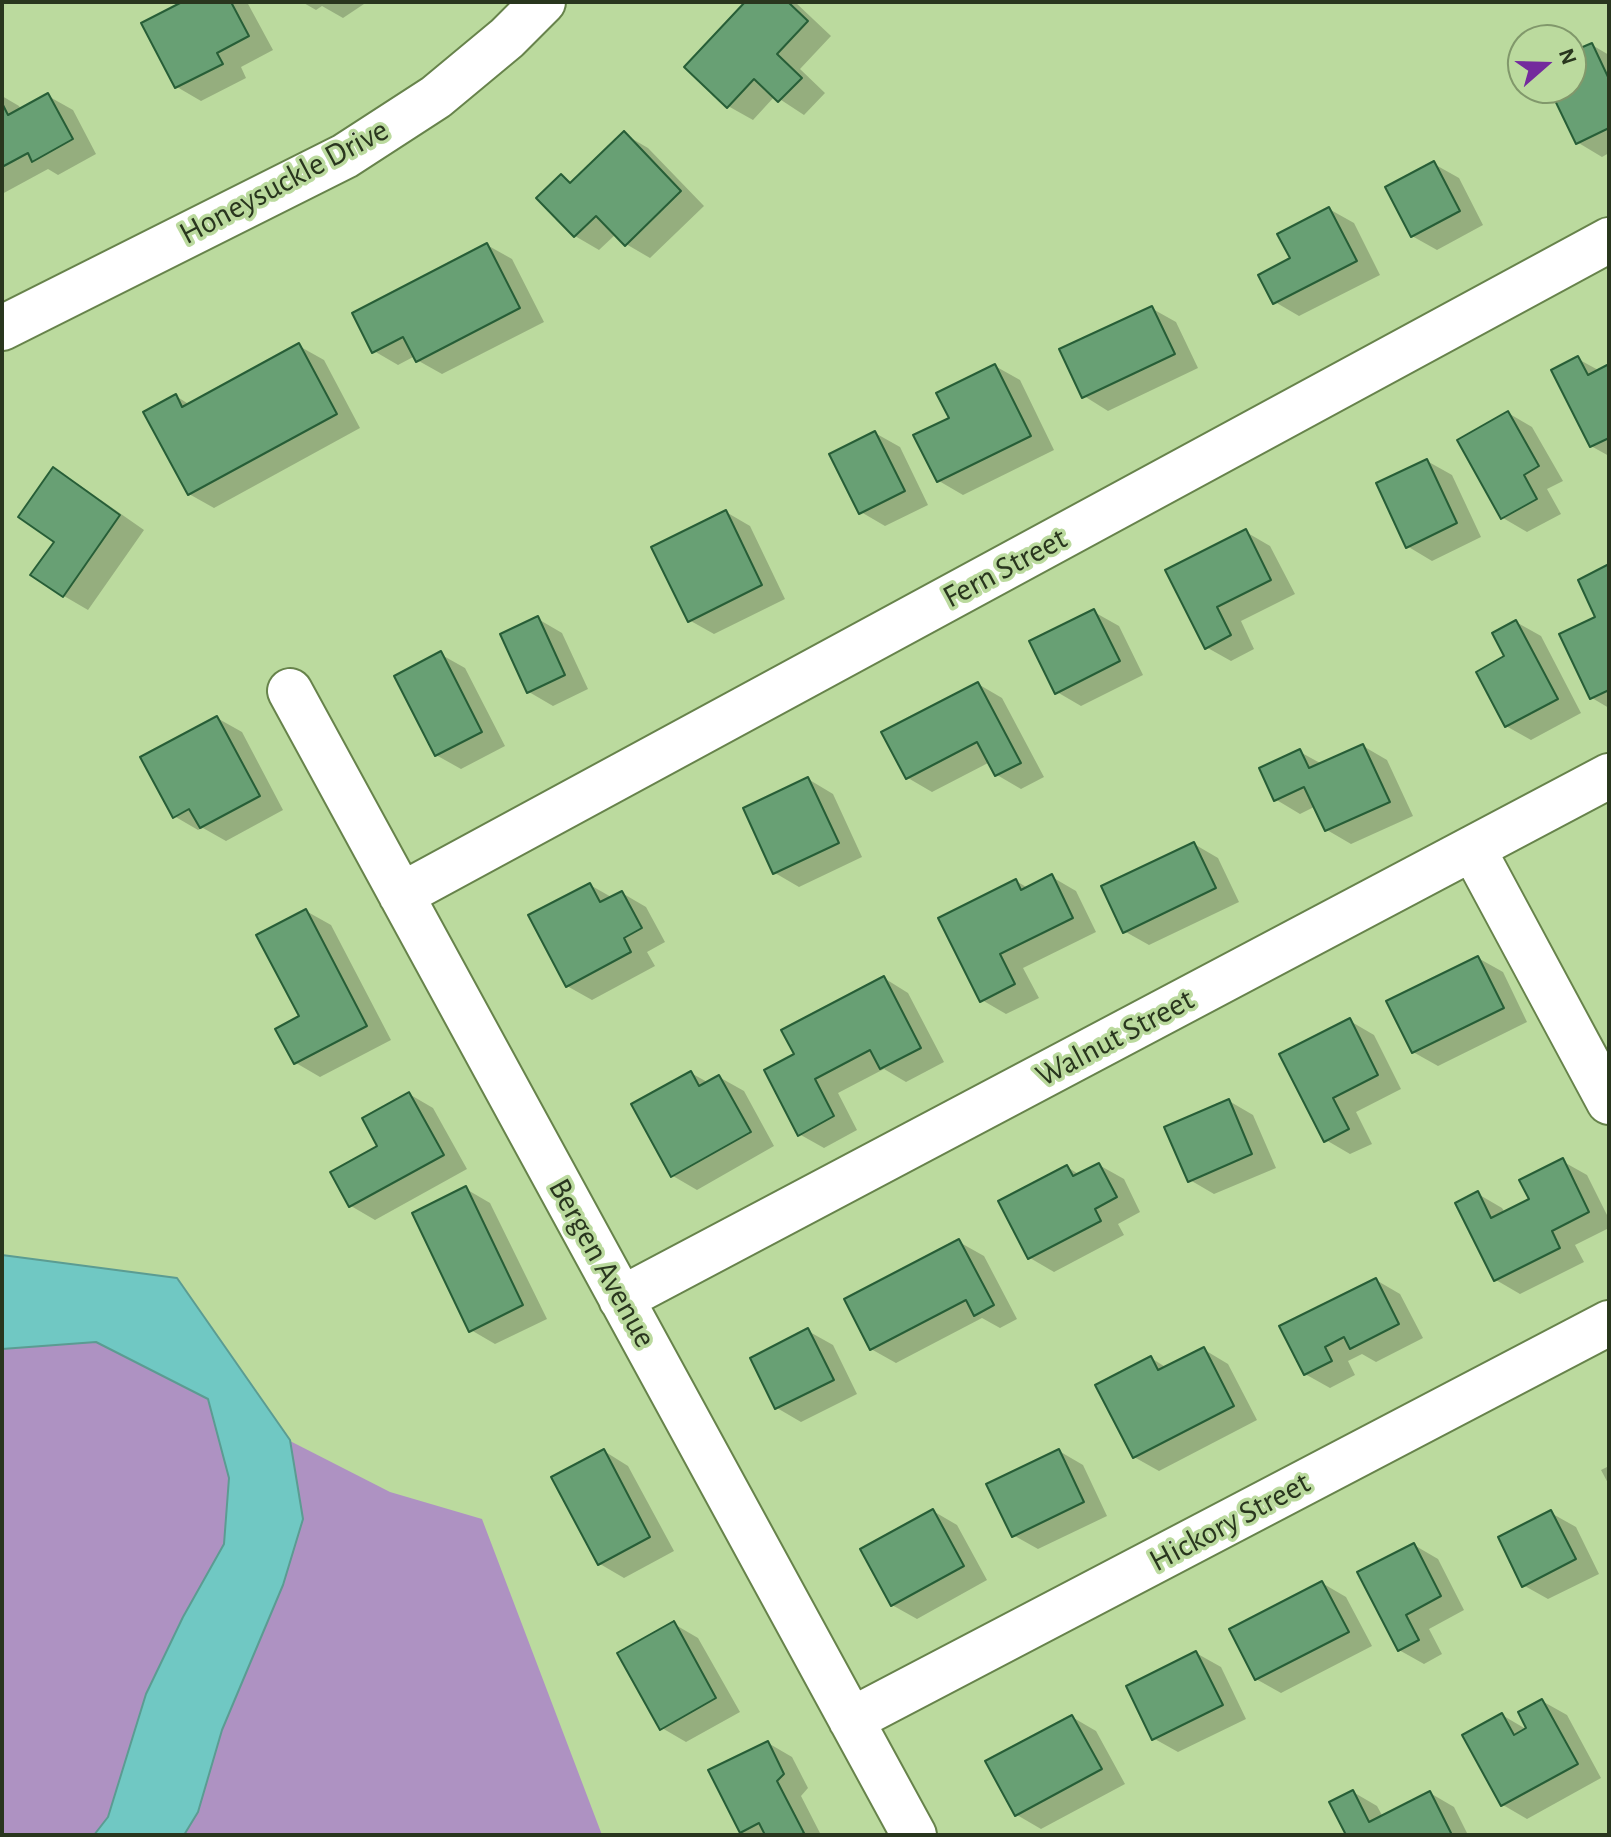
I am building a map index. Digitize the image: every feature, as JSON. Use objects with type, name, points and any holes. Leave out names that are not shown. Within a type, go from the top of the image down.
[{"type":"street","name":"Honeysuckle Drive","points":[[2,328],[345,156],[436,97],[507,38],[543,2]]},
{"type":"street","name":"Fern Street","points":[[401,895],[1609,240]]},
{"type":"street","name":"Bergen Avenue","points":[[290,691],[914,1835]]},
{"type":"street","name":"Walnut Street","points":[[621,1299],[1609,776]]},
{"type":"street","points":[[1473,849],[1609,1102]]},
{"type":"street","name":"Hickory Street","points":[[851,1720],[1609,1323]]},
{"type":"shaded area","points":[[96,1342],[390,1492],[482,1519],[602,1835],[2,1835],[2,1349]]},
{"type":"water","points":[[2,1255],[177,1278],[290,1440],[303,1519],[283,1585],[222,1730],[198,1812],[184,1835],[94,1835],[108,1817],[146,1694],[183,1617],[224,1544],[229,1478],[208,1399],[96,1342],[2,1349]]},
{"type":"building","points":[[182,2],[231,2],[249,36],[217,53],[223,64],[175,88],[141,23]]},
{"type":"building","points":[[745,2],[788,2],[808,21],[777,54],[802,78],[778,102],[754,79],[727,108],[684,67]]},
{"type":"building","points":[[1592,43],[1609,79],[1609,128],[1576,144],[1557,104],[1587,104],[1587,45]]},
{"type":"building","points":[[48,93],[73,139],[32,162],[28,153],[2,167],[2,103],[8,115]]},
{"type":"building","points":[[624,131],[681,191],[625,246],[596,216],[574,237],[536,198],[561,174],[570,183]]},
{"type":"building","points":[[1434,161],[1460,211],[1411,237],[1385,187]]},
{"type":"building","points":[[1329,207],[1357,261],[1273,304],[1258,275],[1290,258],[1277,234]]},
{"type":"building","points":[[487,243],[520,308],[416,362],[403,337],[372,353],[352,313]]},
{"type":"building","points":[[1152,306],[1175,354],[1082,398],[1059,349]]},
{"type":"building","points":[[299,343],[337,414],[188,495],[143,412],[176,394],[182,407]]},
{"type":"building","points":[[1578,356],[1588,375],[1609,364],[1609,438],[1590,447],[1551,370]]},
{"type":"building","points":[[995,364],[1031,436],[937,482],[913,435],[949,418],[936,393]]},
{"type":"building","points":[[1508,411],[1539,466],[1524,475],[1537,499],[1501,519],[1457,440]]},
{"type":"building","points":[[875,431],[905,491],[859,514],[829,454]]},
{"type":"building","points":[[1427,459],[1457,523],[1406,548],[1376,483]]},
{"type":"building","points":[[53,467],[120,515],[63,597],[30,575],[54,542],[18,517]]},
{"type":"building","points":[[726,510],[762,585],[688,622],[651,547]]},
{"type":"building","points":[[1246,529],[1271,580],[1217,607],[1231,635],[1205,649],[1165,570]]},
{"type":"building","points":[[1609,564],[1609,690],[1590,699],[1559,634],[1595,617],[1578,580]]},
{"type":"building","points":[[1094,609],[1120,661],[1055,694],[1029,641]]},
{"type":"building","points":[[538,616],[565,675],[527,693],[500,634]]},
{"type":"building","points":[[1516,620],[1558,699],[1505,727],[1476,672],[1504,656],[1492,633]]},
{"type":"building","points":[[441,651],[482,732],[435,756],[394,676]]},
{"type":"building","points":[[978,682],[1021,763],[995,776],[977,742],[906,779],[881,732]]},
{"type":"building","points":[[217,716],[260,796],[200,828],[189,809],[173,818],[140,757]]},
{"type":"building","points":[[1363,744],[1390,802],[1325,831],[1304,787],[1274,801],[1259,768],[1300,749],[1309,768]]},
{"type":"building","points":[[808,777],[839,843],[773,874],[743,808]]},
{"type":"building","points":[[1194,842],[1216,888],[1123,933],[1101,886]]},
{"type":"building","points":[[1052,874],[1073,918],[1000,954],[1015,984],[980,1002],[938,918],[1016,879],[1021,890]]},
{"type":"building","points":[[590,883],[600,902],[622,891],[642,928],[624,938],[631,952],[566,987],[528,915]]},
{"type":"building","points":[[306,909],[367,1026],[294,1064],[275,1029],[299,1016],[256,935]]},
{"type":"building","points":[[1478,956],[1504,1008],[1412,1053],[1386,1001]]},
{"type":"building","points":[[884,976],[921,1048],[880,1069],[870,1050],[815,1079],[834,1116],[798,1136],[764,1070],[794,1054],[781,1030]]},
{"type":"building","points":[[1350,1018],[1378,1075],[1333,1098],[1349,1129],[1324,1142],[1279,1054]]},
{"type":"building","points":[[691,1071],[699,1086],[719,1075],[751,1132],[671,1177],[631,1104]]},
{"type":"building","points":[[409,1092],[444,1155],[349,1207],[330,1172],[377,1146],[362,1118]]},
{"type":"building","points":[[1229,1099],[1252,1154],[1188,1182],[1164,1127]]},
{"type":"building","points":[[1563,1158],[1589,1212],[1552,1231],[1560,1248],[1494,1281],[1455,1203],[1478,1191],[1491,1218],[1529,1199],[1519,1180]]},
{"type":"building","points":[[1099,1163],[1117,1197],[1095,1209],[1101,1221],[1028,1259],[998,1201],[1067,1165],[1073,1176]]},
{"type":"building","points":[[466,1186],[523,1305],[469,1332],[412,1213]]},
{"type":"building","points":[[959,1239],[994,1305],[974,1316],[966,1300],[870,1350],[844,1299]]},
{"type":"building","points":[[1376,1278],[1399,1324],[1350,1349],[1344,1337],[1325,1347],[1332,1361],[1304,1375],[1279,1326]]},
{"type":"building","points":[[808,1328],[834,1380],[775,1409],[750,1358]]},
{"type":"building","points":[[1204,1347],[1234,1406],[1133,1458],[1095,1385],[1151,1356],[1158,1370]]},
{"type":"building","points":[[604,1449],[650,1537],[598,1565],[551,1477]]},
{"type":"building","points":[[1059,1449],[1084,1502],[1012,1537],[986,1484]]},
{"type":"building","points":[[933,1509],[964,1566],[891,1606],[860,1549]]},
{"type":"building","points":[[1551,1510],[1576,1559],[1522,1587],[1498,1537]]},
{"type":"building","points":[[1414,1543],[1441,1596],[1406,1615],[1419,1640],[1398,1651],[1357,1572]]},
{"type":"building","points":[[1322,1581],[1349,1632],[1255,1680],[1229,1629]]},
{"type":"building","points":[[674,1621],[716,1698],[660,1730],[617,1653]]},
{"type":"building","points":[[1196,1651],[1223,1705],[1152,1740],[1126,1686]]},
{"type":"building","points":[[1542,1699],[1578,1764],[1501,1806],[1462,1735],[1502,1713],[1514,1735],[1526,1728],[1518,1712]]},
{"type":"building","points":[[1072,1715],[1102,1769],[1015,1816],[985,1761]]},
{"type":"building","points":[[768,1741],[784,1774],[777,1781],[804,1833],[800,1835],[765,1835],[759,1823],[740,1833],[708,1770]]},
{"type":"building","points":[[1353,1790],[1369,1822],[1430,1791],[1452,1835],[1346,1835],[1329,1802]]}]
